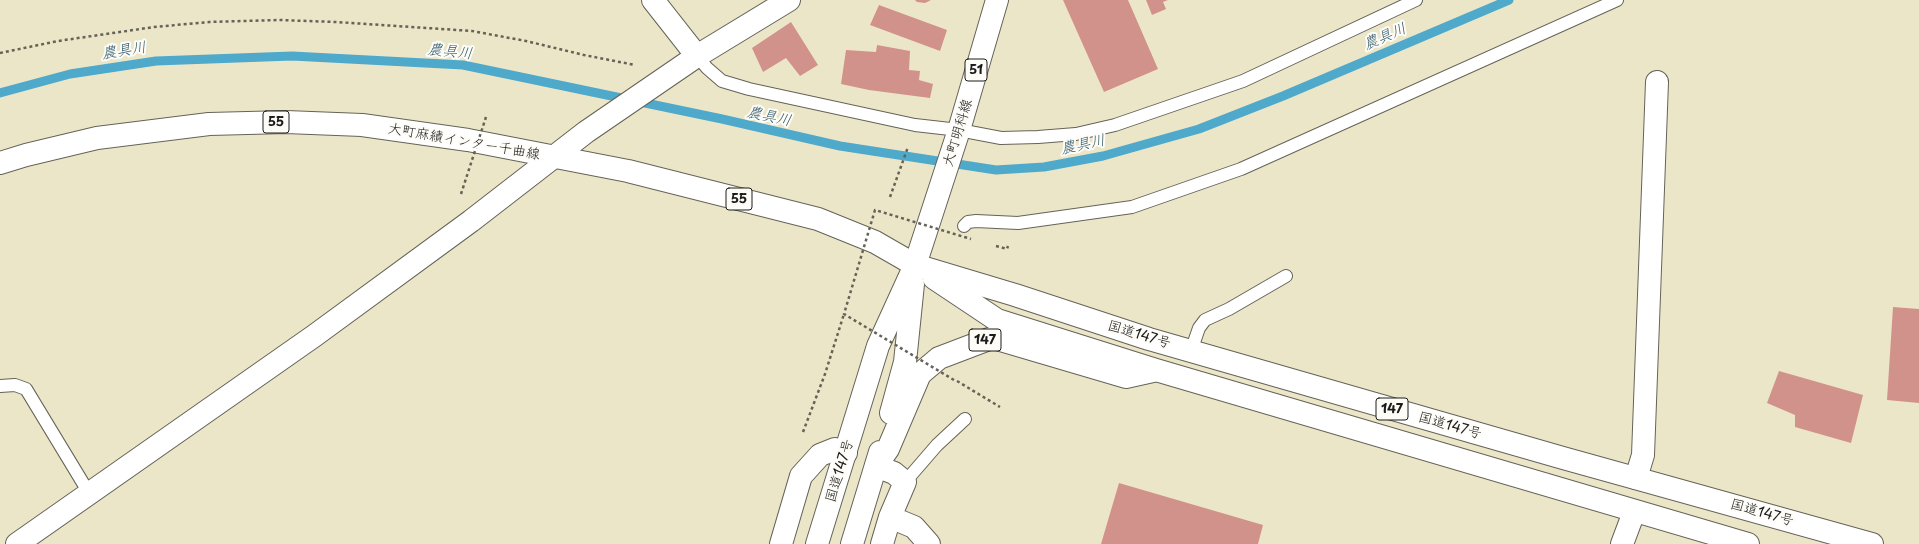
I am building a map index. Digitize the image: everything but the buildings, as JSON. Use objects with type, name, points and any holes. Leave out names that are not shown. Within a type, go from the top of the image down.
[{"type":"main road","points":[[653,0],[697,56]]},
{"type":"main road","points":[[17,544],[326,327],[471,221],[586,132],[669,74],[789,0]]},
{"type":"main road","name":"大町明科線","points":[[915,265],[934,210],[997,0]]},
{"type":"main road","points":[[1636,478],[1643,455],[1657,82]]},
{"type":"main road","name":"大町麻績インター千曲線","points":[[0,163],[26,155],[97,138],[208,124],[286,122],[377,126],[468,140],[628,171],[818,219],[875,242],[915,265]]},
{"type":"main road","name":"国道147号","points":[[915,265],[1190,351],[1872,544]]},
{"type":"main road","name":"国道147号","points":[[915,265],[997,320],[1156,370],[1634,512],[1748,544]]},
{"type":"main road","name":"国道147号","points":[[817,544],[878,346],[915,265]]},
{"type":"main road","name":"147","points":[[852,544],[876,466],[905,362],[915,265]]},
{"type":"main road","name":"147","points":[[876,466],[888,449],[920,374],[940,358],[989,339],[997,339],[1126,377],[1156,370]]},
{"type":"main road","points":[[781,544],[801,476],[820,455],[835,448],[846,453]]},
{"type":"main road","points":[[876,466],[894,473],[905,482],[890,517],[882,544]]},
{"type":"main road","points":[[1622,544],[1634,512]]},
{"type":"main road","points":[[890,517],[914,527],[928,544]]},
{"type":"lane","points":[[697,56],[707,68],[722,80],[750,89],[957,135],[1002,138],[1038,137],[1076,134],[1115,125],[1243,81],[1416,0]]},
{"type":"lane","points":[[964,226],[968,222],[976,221],[1018,223],[1132,207],[1241,168],[1617,0]]},
{"type":"lane","points":[[1190,351],[1199,328],[1206,320],[1286,276]]},
{"type":"lane","points":[[0,386],[15,385],[26,389],[89,493]]},
{"type":"lane","points":[[905,482],[937,445],[965,419]]},
{"type":"path","points":[[0,53],[58,41],[154,27],[209,22],[279,20],[336,22],[472,31],[526,40],[669,74]]},
{"type":"path","points":[[461,194],[486,117]]},
{"type":"path","points":[[890,197],[910,141]]},
{"type":"path","points":[[800,439],[825,374],[875,210],[971,239]]},
{"type":"path","points":[[844,314],[1000,407]]},
{"type":"waterway","name":"農具川","points":[[0,93],[70,74],[156,61],[292,56],[463,65],[722,119],[840,146],[996,170],[1044,167],[1103,156],[1199,129],[1283,96],[1509,0]]}]
